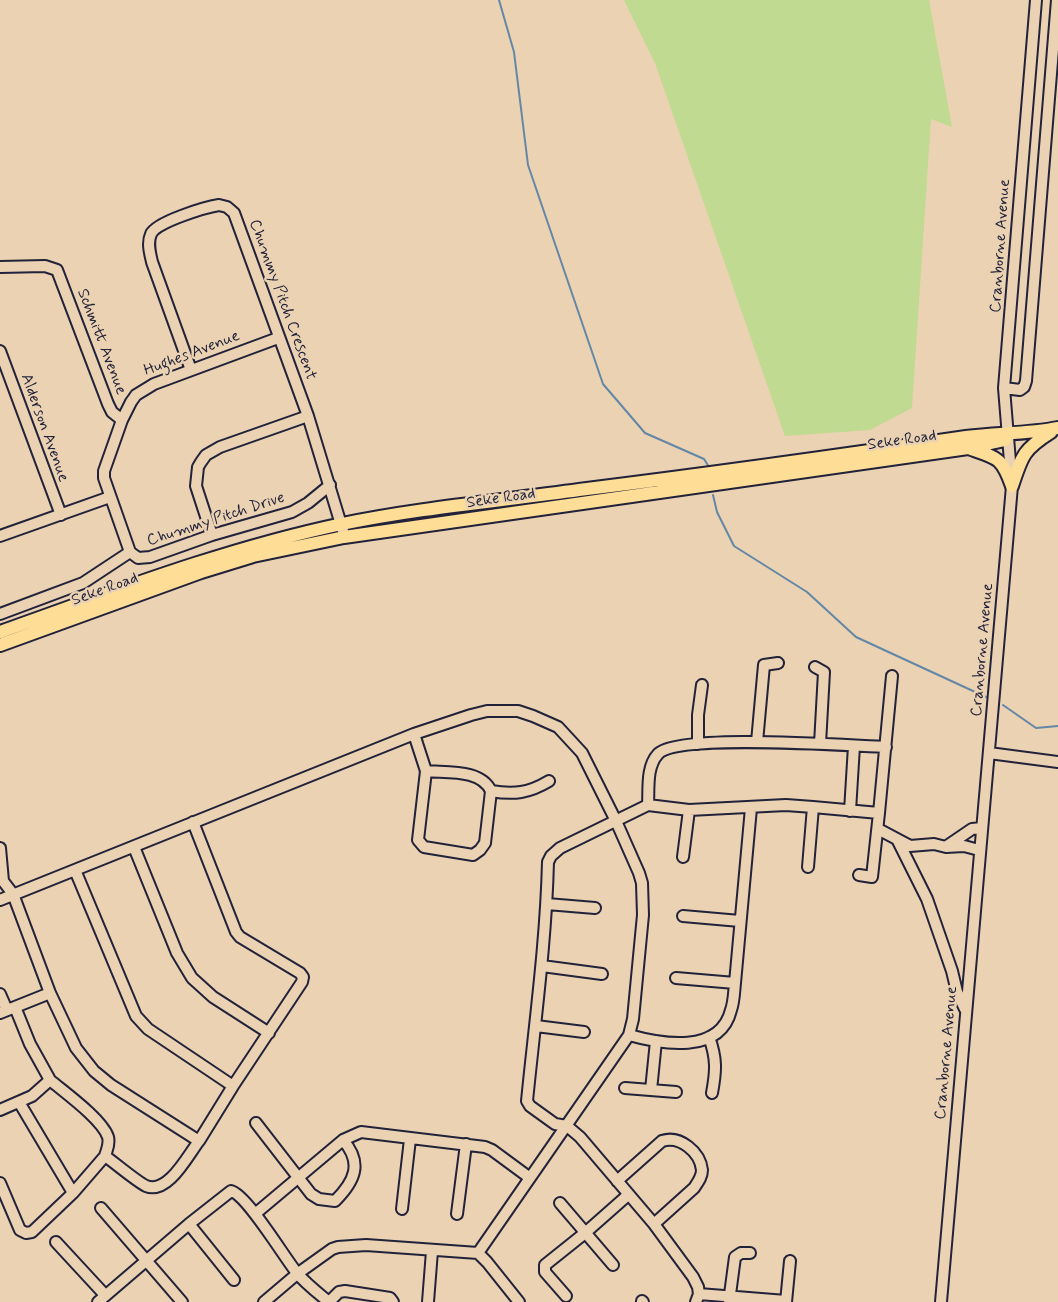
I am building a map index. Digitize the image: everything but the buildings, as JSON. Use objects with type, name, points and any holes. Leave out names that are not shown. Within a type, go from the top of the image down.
[{"type":"main road","name":"Seke Road","points":[[0,645],[201,572],[407,513],[1057,429]]},
{"type":"main road","points":[[1012,486],[1022,457],[1027,449],[1057,429]]},
{"type":"main road","name":"Seke Road","points":[[0,632],[228,552],[343,530],[968,448],[1012,435]]},
{"type":"main road","points":[[968,448],[999,460],[1006,468],[1012,486]]},
{"type":"street","name":"Cranborne Avenue","points":[[941,1302],[1012,486],[1012,435],[1004,388],[1036,0]]},
{"type":"street","points":[[1004,388],[1020,390],[1024,387],[1026,381],[1057,0]]},
{"type":"street","name":"Chummy Pitch Crescent","points":[[191,370],[152,262],[149,243],[151,233],[158,227],[171,220],[219,205],[227,207],[234,213],[259,278],[278,338],[308,416],[343,530]]},
{"type":"street","name":"Schmitt Avenue","points":[[0,267],[45,266],[58,270],[108,404],[112,412],[122,420]]},
{"type":"street","points":[[1015,268],[1034,270]]},
{"type":"street","name":"Hughes Avenue","points":[[130,552],[110,497],[104,478],[104,471],[122,420],[136,395],[144,389],[191,370],[278,338]]},
{"type":"street","name":"Alderson Avenue","points":[[0,351],[60,515]]},
{"type":"street","points":[[212,535],[196,486],[197,472],[206,455],[220,447],[308,416]]},
{"type":"street","name":"Chummy Pitch Drive","points":[[0,614],[83,583],[130,552],[143,559],[212,535],[301,508],[330,485]]},
{"type":"street","points":[[0,535],[110,497]]},
{"type":"street","points":[[757,742],[764,665],[778,663]]},
{"type":"street","points":[[815,667],[824,672],[820,744]]},
{"type":"street","points":[[859,875],[872,877],[892,676]]},
{"type":"street","points":[[698,744],[698,715],[702,684]]},
{"type":"street","points":[[0,900],[414,734],[471,715],[498,710],[518,712],[533,716],[558,727],[582,752],[639,873],[643,894],[643,916],[635,1000],[629,1036],[478,1253]]},
{"type":"street","points":[[414,734],[426,771],[418,840],[424,847],[473,855],[478,853],[485,843],[491,792],[483,779],[474,775],[426,771]]},
{"type":"street","points":[[648,805],[650,770],[660,752],[698,744],[757,742],[886,747]]},
{"type":"street","points":[[850,811],[854,746]]},
{"type":"street","points":[[989,753],[1058,762]]},
{"type":"street","points":[[491,792],[505,794],[534,790],[549,781]]},
{"type":"street","points":[[790,1261],[786,1302],[697,1298],[698,1287],[693,1276],[654,1224],[580,1137],[567,1126],[556,1124],[530,1106],[527,1101],[542,966],[548,862],[551,856],[560,848],[648,805],[689,810],[786,805],[879,813]]},
{"type":"street","points":[[808,867],[813,807]]},
{"type":"street","points":[[629,1036],[656,1042],[692,1043],[709,1037],[722,1026],[731,1011],[751,808]]},
{"type":"street","points":[[683,857],[689,810]]},
{"type":"street","points":[[105,1156],[146,1186],[160,1187],[168,1182],[199,1141],[302,982],[303,977],[300,973],[240,937],[236,932],[193,822]]},
{"type":"street","points":[[946,846],[972,829],[982,828]]},
{"type":"street","points":[[878,829],[910,846],[934,844],[964,846],[980,850]]},
{"type":"street","points":[[898,841],[927,899],[952,971],[957,992],[966,1011]]},
{"type":"street","points":[[134,847],[177,953],[192,978],[213,997],[269,1033]]},
{"type":"street","points":[[0,848],[3,881],[13,894],[50,994],[76,1048],[94,1071],[111,1085],[199,1141]]},
{"type":"street","points":[[74,870],[136,1016],[148,1029],[233,1086]]},
{"type":"street","points":[[547,904],[595,908]]},
{"type":"street","points":[[682,916],[740,921]]},
{"type":"street","points":[[542,966],[602,974]]},
{"type":"street","points":[[676,978],[735,983]]},
{"type":"street","points":[[0,994],[7,1010],[30,1044],[50,1080],[91,1115],[107,1134],[108,1147],[105,1156],[73,1193],[32,1232],[26,1233],[16,1225],[0,1183]]},
{"type":"street","points":[[7,1010],[50,994]]},
{"type":"street","points":[[536,1026],[584,1032]]},
{"type":"street","points":[[709,1037],[715,1052],[716,1067],[712,1093]]},
{"type":"street","points":[[650,1090],[656,1042]]},
{"type":"street","points":[[0,1110],[37,1093],[50,1080]]},
{"type":"street","points":[[625,1088],[676,1092]]},
{"type":"street","points":[[20,1102],[73,1193]]},
{"type":"street","points":[[256,1123],[315,1197],[330,1201],[337,1199],[348,1188],[353,1177],[352,1150],[343,1140]]},
{"type":"street","points":[[254,1214],[343,1140],[361,1132],[476,1145],[492,1150],[530,1178]]},
{"type":"street","points":[[402,1209],[410,1139]]},
{"type":"street","points":[[617,1181],[662,1141],[678,1141],[691,1149],[700,1162],[702,1170],[699,1180],[694,1188],[654,1224]]},
{"type":"street","points":[[457,1214],[466,1144]]},
{"type":"street","points":[[56,1242],[103,1299],[189,1224],[231,1191],[238,1194],[298,1274],[329,1302],[338,1292],[345,1291],[390,1298],[394,1302]]},
{"type":"street","points":[[566,1296],[545,1272],[545,1265],[628,1195]]},
{"type":"street","points":[[560,1203],[613,1265]]},
{"type":"street","points":[[101,1208],[182,1302]]},
{"type":"street","points":[[189,1224],[234,1280]]},
{"type":"street","points":[[264,1302],[332,1249],[373,1245],[432,1251],[478,1253],[519,1302]]},
{"type":"street","points":[[428,1302],[432,1251]]},
{"type":"street","points":[[730,1300],[735,1257],[741,1253],[750,1254]]},
{"type":"green space","points":[[624,0],[929,0],[952,127],[931,119],[912,408],[870,430],[785,436],[655,63]]},
{"type":"waterway","points":[[499,0],[514,52],[528,165],[603,384],[645,433],[704,459],[709,467]]},
{"type":"waterway","points":[[713,495],[717,512],[734,546],[807,592],[856,637],[986,697]]},
{"type":"waterway","points":[[1003,705],[1036,728],[1058,726]]}]
